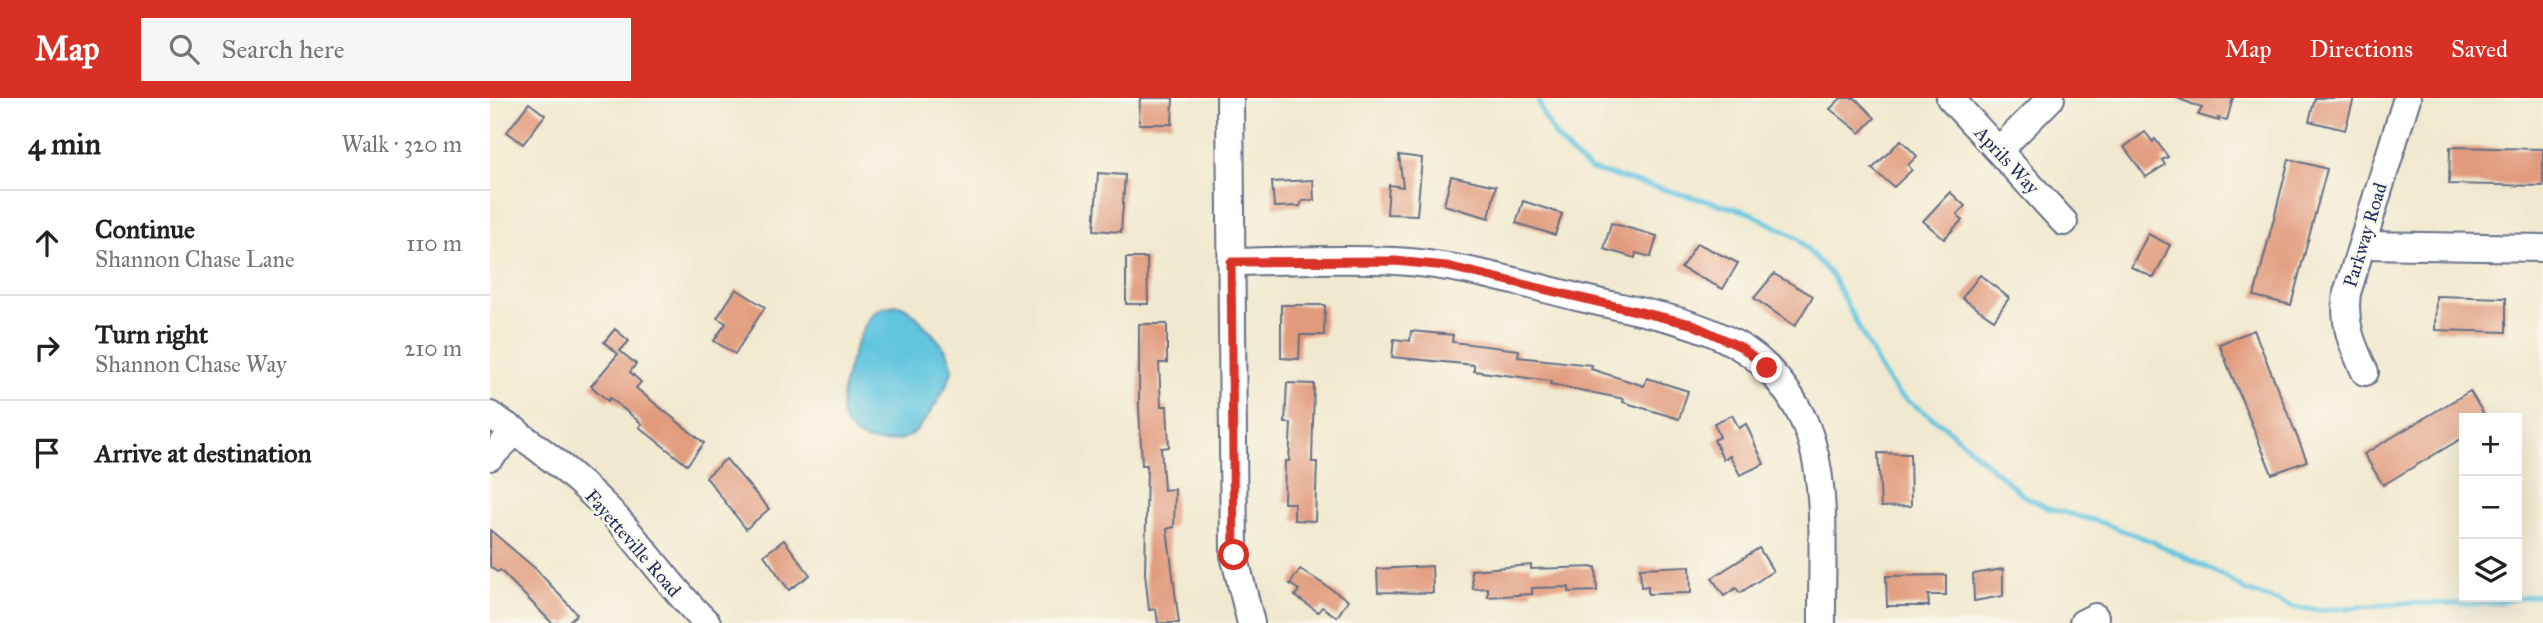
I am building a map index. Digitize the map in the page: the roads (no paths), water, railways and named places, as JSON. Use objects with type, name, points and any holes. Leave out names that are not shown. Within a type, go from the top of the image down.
[{"type":"street","points":[[1230,98],[1234,555],[1251,623]]},
{"type":"street","name":"Aprils Way","points":[[1950,98],[2064,222]]},
{"type":"street","points":[[1999,150],[2051,98]]},
{"type":"street","name":"Parkway Road","points":[[2365,372],[2350,339],[2344,314],[2407,98]]},
{"type":"street","points":[[2362,245],[2543,248]]},
{"type":"street","points":[[1231,262],[1395,261],[1446,266],[1691,324],[1741,347],[1767,368],[1786,390],[1803,419],[1813,448],[1819,486],[1822,623]]},
{"type":"street","name":"Fayetteville Road","points":[[490,415],[565,469],[608,510],[674,591],[707,623]]},
{"type":"street","points":[[490,457],[516,432]]},
{"type":"water","points":[[899,305],[914,315],[943,346],[951,362],[951,375],[936,404],[916,431],[902,439],[870,441],[854,433],[843,418],[846,379],[855,347],[868,321],[880,309]]},
{"type":"waterway","points":[[1538,98],[1551,130],[1573,155],[1591,170],[1748,212],[1796,237],[1832,276],[1882,372],[1898,394],[1943,425],[2024,496],[2048,508],[2100,522],[2151,541],[2224,576],[2246,591],[2297,608],[2324,610],[2405,603],[2487,604],[2543,594]]}]
